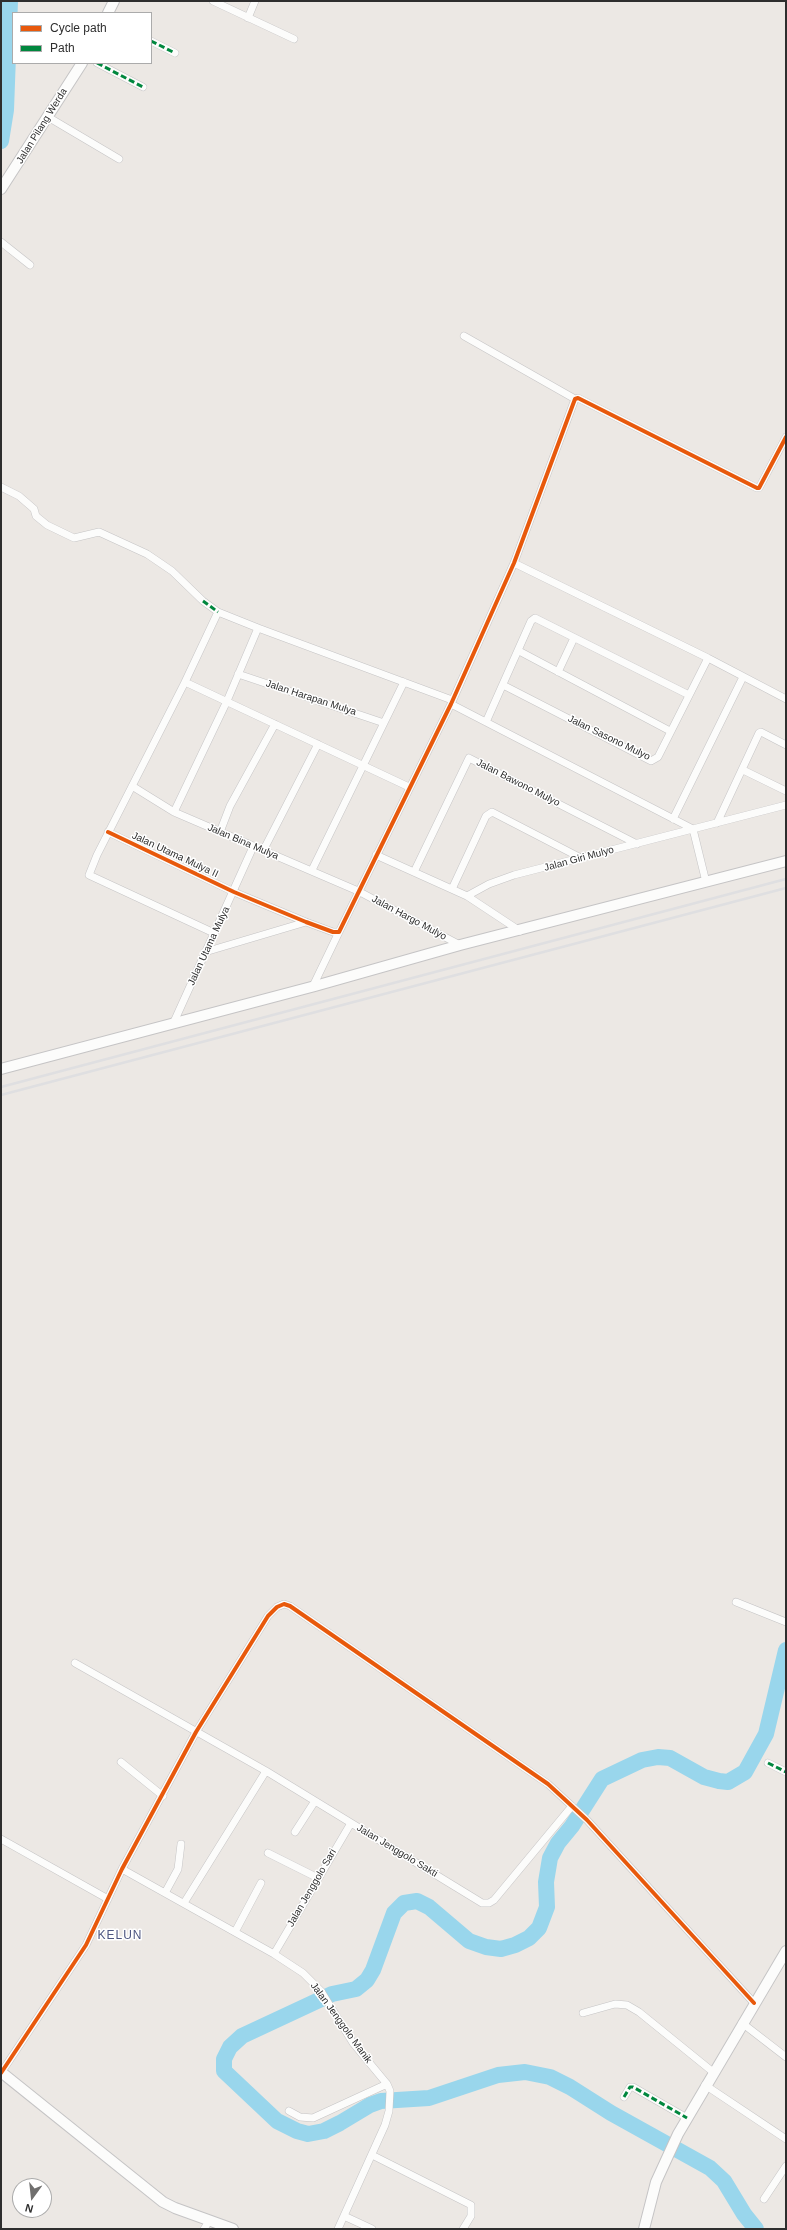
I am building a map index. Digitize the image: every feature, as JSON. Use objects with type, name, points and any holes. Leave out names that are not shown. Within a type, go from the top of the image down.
[{"type":"main road","points":[[108,12],[114,1]]},
{"type":"main road","name":"Jalan Pilang Werda","points":[[1,189],[81,64]]},
{"type":"main road","points":[[1,1069],[174,1024],[460,945],[520,931],[786,860]]},
{"type":"main road","points":[[644,2229],[662,2166],[678,2134],[705,2085],[785,1954]]},
{"type":"main road","points":[[1,2072],[163,2202],[206,2225],[233,2229]]},
{"type":"street","points":[[213,1],[294,39]]},
{"type":"street","points":[[248,18],[255,1]]},
{"type":"street","points":[[152,42],[175,53]]},
{"type":"street","points":[[99,64],[143,87]]},
{"type":"street","points":[[48,118],[119,159]]},
{"type":"street","points":[[1,242],[30,265]]},
{"type":"street","points":[[464,336],[575,399],[578,398],[757,488],[759,488],[786,437]]},
{"type":"street","points":[[313,986],[358,891],[452,702],[514,563],[575,399]]},
{"type":"street","points":[[1,487],[19,496],[34,509],[36,516],[47,525],[74,538],[99,532],[147,554],[172,571],[203,601],[218,612],[404,682],[452,702],[486,722],[693,829],[706,882]]},
{"type":"street","points":[[514,563],[708,658],[786,699]]},
{"type":"street","points":[[214,933],[89,875],[108,832],[185,682],[218,612]]},
{"type":"street","points":[[486,722],[533,619],[689,695]]},
{"type":"street","points":[[174,812],[227,701],[258,628]]},
{"type":"street","points":[[558,672],[574,638]]},
{"type":"street","points":[[519,651],[670,731]]},
{"type":"street","name":"Jalan Sasono Mulyo","points":[[503,685],[651,761],[658,757],[708,658]]},
{"type":"street","name":"Jalan Harapan Mulya","points":[[238,674],[384,723]]},
{"type":"street","points":[[672,819],[743,677]]},
{"type":"street","points":[[185,682],[409,787]]},
{"type":"street","points":[[312,870],[404,682]]},
{"type":"street","points":[[220,832],[230,806],[274,724]]},
{"type":"street","points":[[717,823],[743,770],[758,733],[761,732],[786,745]]},
{"type":"street","points":[[263,850],[318,744]]},
{"type":"street","name":"Jalan Bawono Mulyo","points":[[414,872],[469,758],[637,844]]},
{"type":"street","points":[[743,770],[786,791]]},
{"type":"street","name":"Jalan Bina Mulya","points":[[132,786],[174,812],[358,891]]},
{"type":"street","name":"Jalan Giri Mulyo","points":[[467,896],[499,880],[786,805]]},
{"type":"street","points":[[452,889],[486,816],[492,812],[581,858]]},
{"type":"street","name":"Jalan Utama Mulya II","points":[[108,832],[234,892],[306,922],[333,932],[339,932]]},
{"type":"street","name":"Jalan Utama Mulya","points":[[174,1024],[205,952],[254,847]]},
{"type":"street","points":[[376,855],[467,896],[520,931]]},
{"type":"street","name":"Jalan Hargo Mulyo","points":[[358,891],[460,945]]},
{"type":"street","points":[[205,952],[306,922]]},
{"type":"street","points":[[736,1602],[785,1622]]},
{"type":"street","points":[[1,2072],[79,1958],[122,1869],[163,1796],[196,1732],[268,1616],[277,1607],[287,1605],[548,1784],[588,1820],[754,2003]]},
{"type":"street","name":"Jalan Jenggolo Sakti","points":[[75,1663],[266,1771],[486,1904],[494,1900],[573,1808]]},
{"type":"street","points":[[121,1762],[163,1796]]},
{"type":"street","points":[[768,1763],[786,1772]]},
{"type":"street","points":[[184,1903],[266,1771]]},
{"type":"street","points":[[295,1832],[315,1801]]},
{"type":"street","name":"Jalan Jenggolo Sari","points":[[274,1954],[350,1823]]},
{"type":"street","points":[[1,1839],[108,1899]]},
{"type":"street","points":[[165,1892],[178,1869],[181,1844]]},
{"type":"street","points":[[268,1853],[318,1878]]},
{"type":"street","name":"Jalan Jenggolo Manik","points":[[122,1869],[274,1954],[303,1974],[321,1991],[354,2043],[388,2088]]},
{"type":"street","points":[[235,1932],[261,1883]]},
{"type":"street","points":[[583,2014],[615,2004],[627,2005],[639,2012],[713,2072]]},
{"type":"street","points":[[742,2023],[786,2058]]},
{"type":"street","points":[[705,2085],[786,2139]]},
{"type":"street","points":[[624,2097],[630,2087],[633,2087],[687,2118]]},
{"type":"street","points":[[288,2111],[300,2117],[314,2118],[388,2088],[389,2111],[372,2155],[338,2229]]},
{"type":"street","points":[[372,2155],[471,2205],[471,2216],[463,2229]]},
{"type":"street","points":[[764,2199],[786,2166]]},
{"type":"street","points":[[344,2216],[372,2229]]},
{"type":"waterway","points":[[1,141],[6,110],[10,1]]},
{"type":"waterway","points":[[756,2229],[744,2214],[724,2181],[710,2168],[550,2077],[525,2072],[498,2075],[429,2098],[381,2101],[370,2105],[324,2131],[308,2134],[297,2131],[277,2121],[224,2071],[224,2059],[230,2047],[242,2036],[332,1994],[356,1989],[367,1980],[373,1970],[394,1913],[404,1903],[417,1901],[429,1907],[469,1941],[486,1947],[501,1949],[515,1945],[529,1938],[539,1928],[547,1907],[546,1882],[550,1858],[558,1843],[572,1826],[602,1779],[642,1760],[658,1757],[670,1758],[704,1777],[719,1781],[728,1782],[745,1772],[766,1734],[786,1650]]},
{"type":"railway","points":[[1,1087],[786,879]]},
{"type":"railway","points":[[1,1095],[786,888]]},
{"type":"marked path","points":[[152,42],[175,53]]},
{"type":"marked path","points":[[99,64],[143,87]]},
{"type":"marked path","points":[[203,601],[218,612]]},
{"type":"marked path","points":[[768,1763],[786,1772]]},
{"type":"marked path","points":[[624,2097],[630,2087],[633,2087],[687,2118]]},
{"type":"cycle path","points":[[108,832],[234,892],[306,922],[333,932],[339,932],[451,704],[514,563],[575,399],[578,398],[757,488],[759,488],[786,437]]},
{"type":"cycle path","points":[[1,2073],[86,1945],[122,1869],[196,1732],[268,1616],[277,1607],[284,1604],[290,1606],[548,1784],[587,1820],[754,2003]]},
{"type":"district","name":"KELUN","points":[[120,1936]]}]
